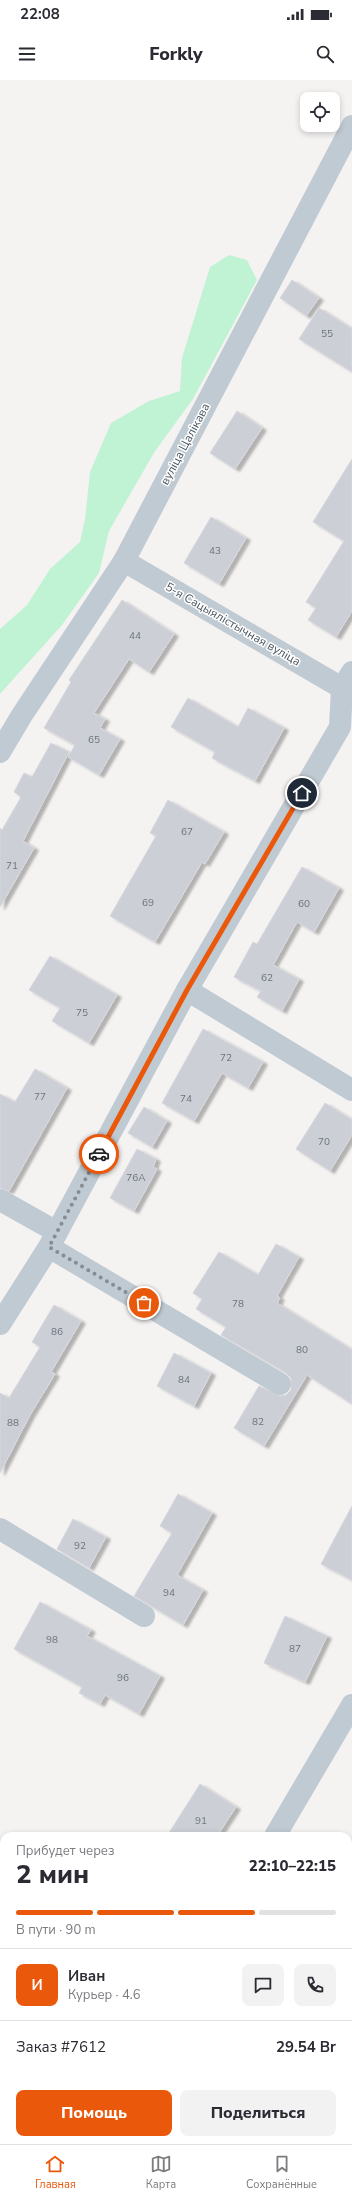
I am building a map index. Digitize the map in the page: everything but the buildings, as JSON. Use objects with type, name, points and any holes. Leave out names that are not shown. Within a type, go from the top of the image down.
[{"type":"street","name":"вуліца Цалікава","points":[[0,752],[22,715],[124,561],[352,126]]},
{"type":"street","name":"5-я Сацыялістычная вуліца","points":[[124,561],[347,680]]},
{"type":"street","points":[[0,1324],[53,1239],[187,990],[346,731],[347,680]]},
{"type":"street","points":[[187,990],[352,1090]]},
{"type":"street","points":[[0,1200],[53,1239],[280,1384]]},
{"type":"street","points":[[0,1529],[144,1616]]},
{"type":"street","points":[[277,1832],[352,1705]]},
{"type":"green space","points":[[229,255],[247,260],[257,280],[193,399],[155,451],[109,531],[99,573],[62,625],[0,694],[0,629],[27,605],[50,569],[80,542],[85,519],[90,472],[111,423],[149,401],[180,391],[182,358],[210,267]]},
{"type":"way so far","points":[[99,1154],[49,1247],[144,1303]]},
{"type":"route","points":[[99,1154],[187,990],[302,793]]}]
